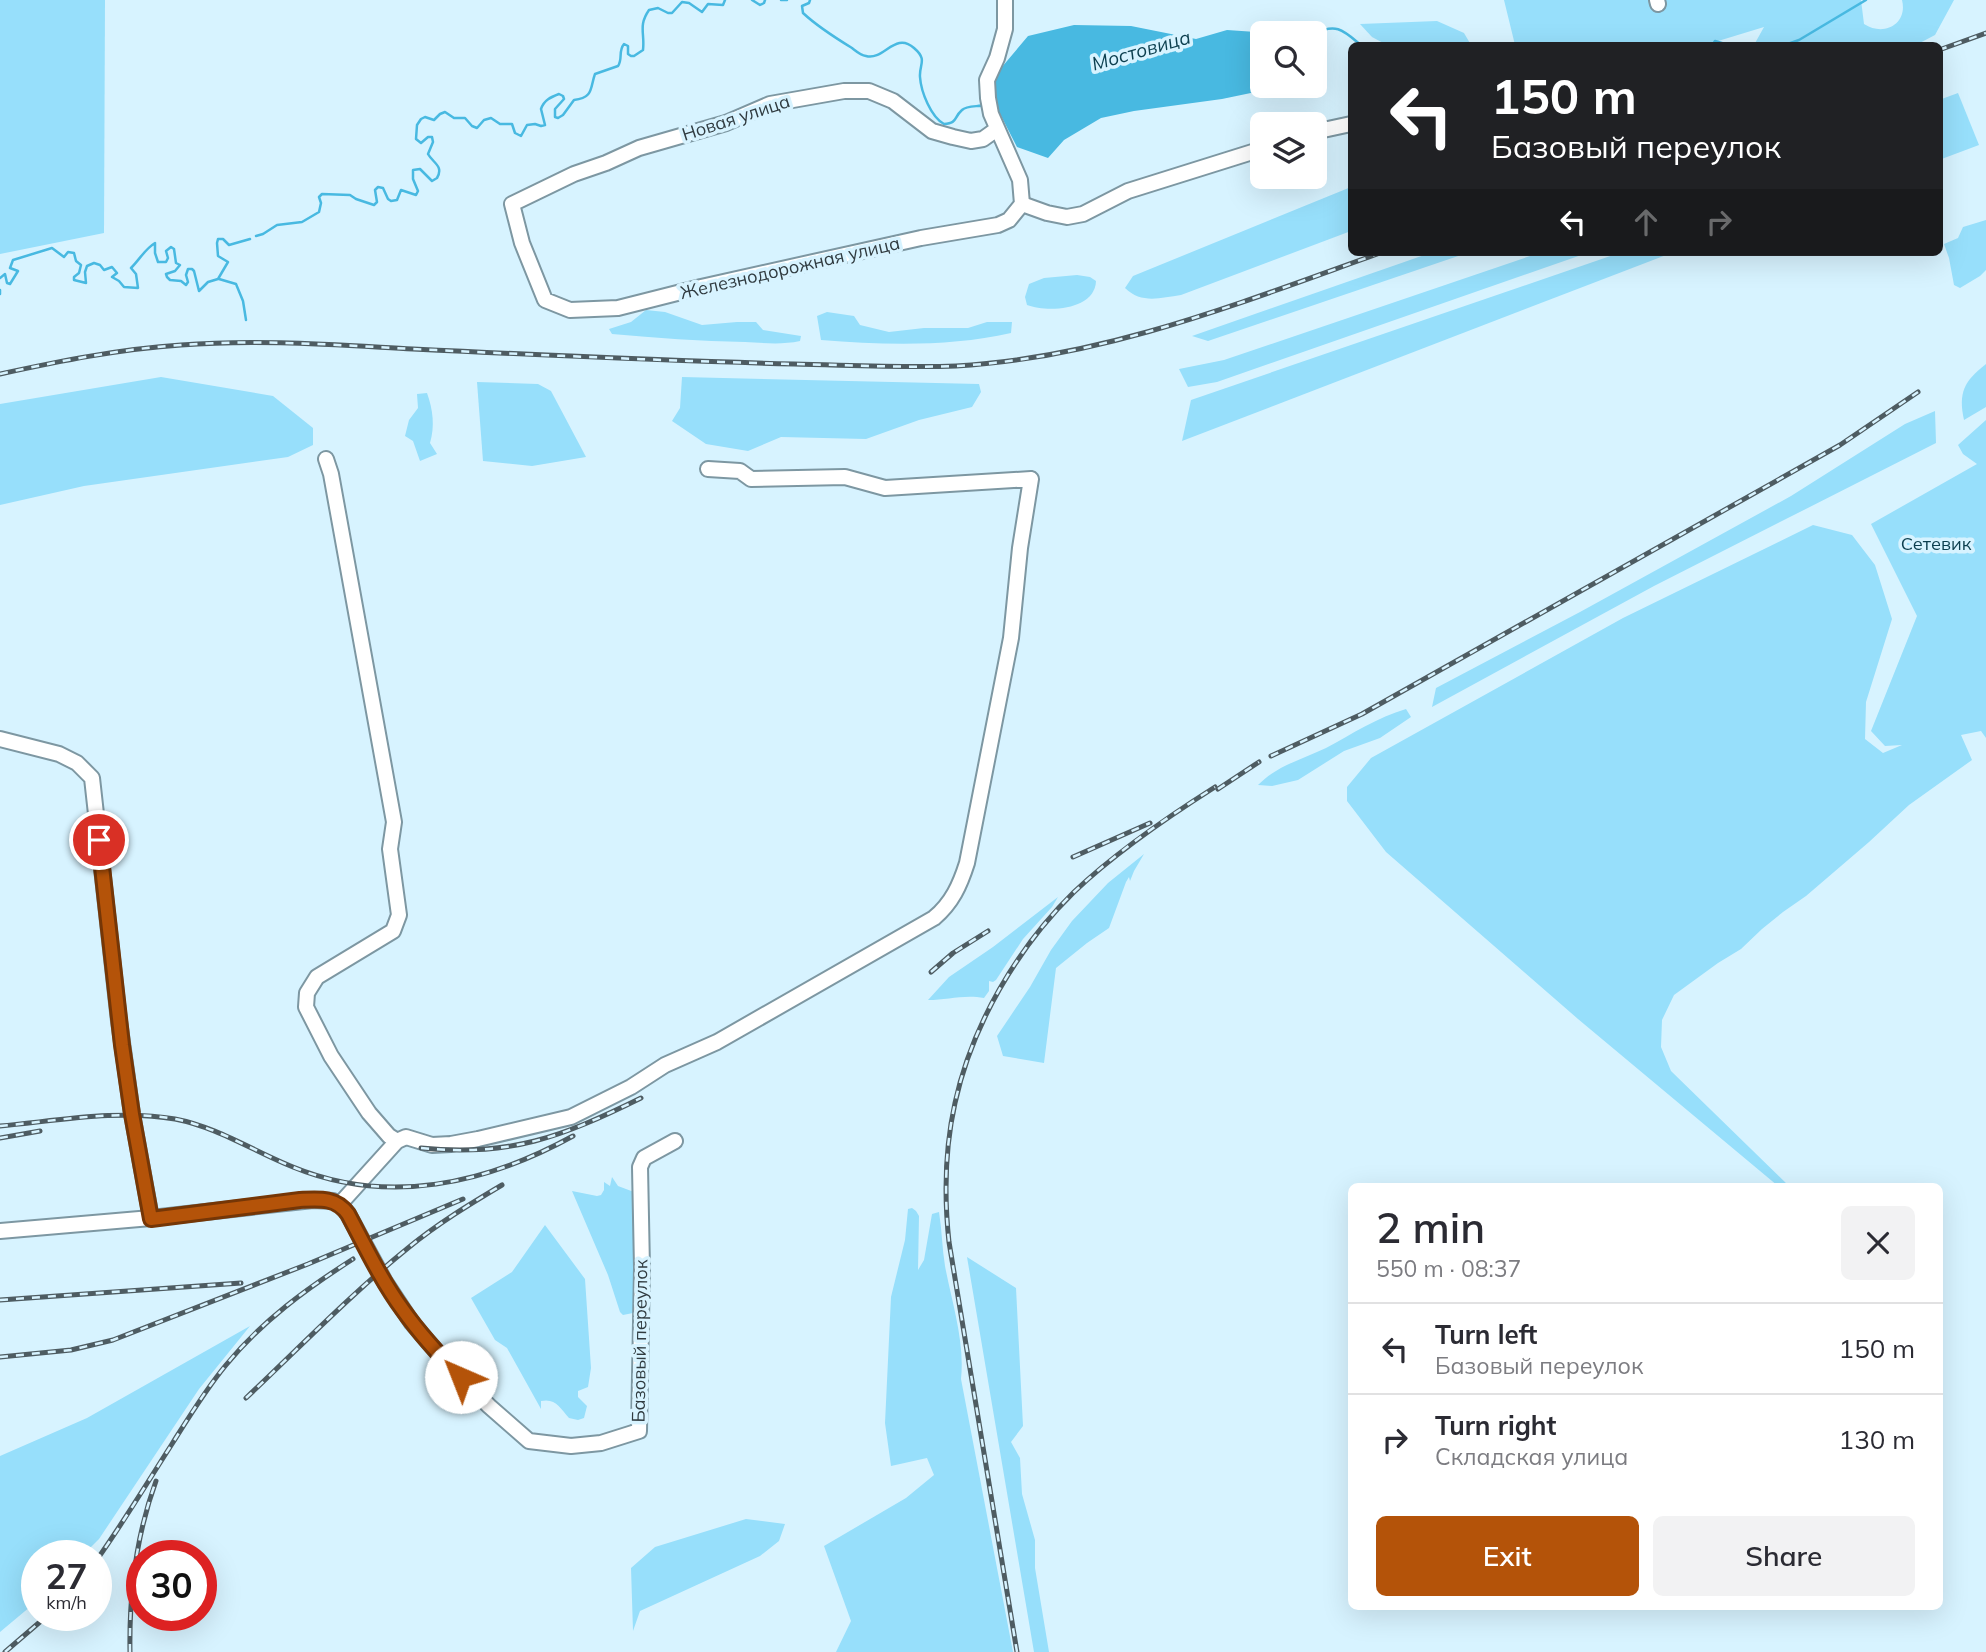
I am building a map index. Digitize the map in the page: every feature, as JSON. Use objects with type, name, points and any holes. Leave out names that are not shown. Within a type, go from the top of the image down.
[{"type":"street","points":[[1005,0],[1005,29],[997,58],[987,80],[988,98],[991,114],[1020,180],[1022,204],[1067,217],[1083,214],[1128,191],[1250,153]]},
{"type":"street","name":"Новая улица","points":[[570,310],[545,300],[522,243],[512,204],[574,174],[639,148],[726,123],[770,104],[844,91],[869,91],[893,101],[932,131],[953,137],[971,141],[983,139],[997,128]]},
{"type":"street","points":[[1327,128],[1348,124]]},
{"type":"street","name":"Железнодорожная улица","points":[[570,310],[618,308],[908,241],[998,225],[1009,220],[1022,204]]},
{"type":"street","points":[[326,459],[356,605],[394,822],[390,849],[399,915],[393,931],[317,977],[307,993],[306,1007],[331,1056],[369,1113],[389,1136],[397,1141]]},
{"type":"street","points":[[0,1231],[151,1219],[300,1200],[323,1200],[340,1204],[397,1141],[406,1137],[432,1145],[451,1144],[571,1116],[631,1087],[665,1065],[717,1042],[944,910],[956,893],[967,863],[1010,638],[1031,480],[885,488],[845,477],[751,479],[740,471],[708,470]]},
{"type":"street","points":[[0,739],[59,754],[77,763],[92,778],[119,1021],[151,1219]]},
{"type":"street","name":"Базовый переулок","points":[[340,1204],[402,1309],[437,1352],[489,1406],[529,1441],[571,1446],[601,1443],[639,1431],[642,1268],[640,1167],[643,1157],[675,1141]]},
{"type":"green space","points":[[0,0],[105,0],[104,233],[0,254]]},
{"type":"green space","points":[[1504,0],[1861,0],[1864,24],[1879,29],[1898,22],[1903,8],[1902,0],[1954,0],[1935,35],[1922,42],[1756,42],[1764,27],[1715,42],[1514,42]]},
{"type":"green space","points":[[1437,21],[1464,33],[1469,42],[1381,42],[1372,37],[1360,24]]},
{"type":"green space","points":[[1958,93],[1979,145],[1943,158],[1943,99]]},
{"type":"green space","points":[[1348,188],[1348,232],[1181,295],[1158,298],[1138,296],[1125,288],[1133,276]]},
{"type":"green space","points":[[1986,220],[1986,270],[1960,288],[1954,285],[1944,244],[1958,238],[1963,227]]},
{"type":"green space","points":[[1422,256],[1458,256],[1208,341],[1192,336]]},
{"type":"green space","points":[[1530,256],[1579,256],[1217,382],[1188,387],[1179,369],[1224,360]]},
{"type":"green space","points":[[1610,256],[1664,256],[1182,441],[1191,400]]},
{"type":"green space","points":[[1077,275],[1096,281],[1094,291],[1088,298],[1058,309],[1027,305],[1025,297],[1029,284],[1044,278]]},
{"type":"green space","points":[[646,310],[665,312],[702,325],[756,322],[763,330],[801,336],[800,341],[772,343],[612,334],[609,329],[631,322]]},
{"type":"green space","points":[[827,312],[854,316],[860,325],[889,332],[924,328],[968,328],[987,322],[1012,322],[1011,333],[964,341],[917,344],[845,342],[821,340],[817,316]]},
{"type":"green space","points":[[1986,364],[1986,407],[1964,420],[1962,402],[1965,388],[1972,376]]},
{"type":"green space","points":[[161,377],[273,396],[313,428],[313,445],[288,457],[84,486],[0,505],[0,404]]},
{"type":"green space","points":[[682,377],[979,384],[981,392],[972,407],[919,420],[866,439],[781,437],[748,451],[706,444],[672,421],[680,408]]},
{"type":"green space","points":[[477,382],[538,384],[551,391],[586,457],[532,466],[483,461]]},
{"type":"green space","points":[[427,393],[433,418],[430,443],[437,454],[420,461],[413,441],[405,436],[409,420],[418,408],[417,394]]},
{"type":"green space","points":[[1935,411],[1936,443],[1654,586],[1432,707],[1436,688],[1791,496],[1905,424]]},
{"type":"green space","name":"Сетевик","points":[[1986,420],[1986,738],[1981,731],[1961,735],[1972,760],[1909,805],[1741,949],[1674,995],[1662,1020],[1661,1047],[1671,1071],[1786,1183],[1774,1183],[1578,1019],[1386,852],[1347,801],[1347,787],[1371,758],[1623,618],[1813,525],[1852,535],[1875,565],[1892,619],[1866,702],[1865,739],[1883,753],[1902,745],[1885,746],[1871,731],[1917,616],[1871,524],[1977,464],[1963,454],[1958,445]]},
{"type":"green space","points":[[1406,709],[1411,717],[1380,738],[1344,751],[1298,780],[1272,786],[1258,785],[1281,768],[1326,748],[1375,721]]},
{"type":"green space","points":[[1144,854],[1130,881],[1129,877],[1126,882],[1109,928],[1056,968],[1044,1063],[1003,1056],[997,1036],[1051,950],[1072,921],[1108,883]]},
{"type":"green space","points":[[1058,897],[1023,939],[996,980],[989,981],[989,991],[984,998],[928,1000],[949,977]]},
{"type":"green space","points":[[612,1177],[618,1186],[634,1192],[635,1310],[623,1315],[572,1191],[601,1195],[604,1182],[610,1186]]},
{"type":"green space","points":[[912,1208],[919,1216],[918,1270],[924,1260],[932,1214],[939,1212],[945,1266],[960,1337],[961,1379],[1013,1652],[836,1652],[851,1621],[824,1546],[906,1498],[934,1475],[927,1458],[891,1466],[885,1423],[891,1297],[905,1240],[908,1209]]},
{"type":"green space","points":[[545,1225],[585,1279],[591,1368],[588,1387],[578,1391],[578,1397],[587,1406],[584,1418],[578,1420],[569,1418],[550,1401],[541,1401],[541,1409],[507,1348],[495,1340],[471,1298],[512,1272]]},
{"type":"green space","points":[[967,1257],[1016,1288],[1023,1426],[1011,1442],[1020,1458],[1022,1494],[1035,1540],[1035,1568],[1049,1652],[1034,1652]]},
{"type":"green space","points":[[250,1326],[199,1389],[98,1540],[21,1540],[21,1614],[0,1632],[0,1456],[87,1418]]},
{"type":"green space","points":[[746,1519],[785,1524],[779,1541],[760,1556],[640,1611],[633,1631],[631,1568],[655,1547]]},
{"type":"water","points":[[1074,25],[1131,26],[1196,39],[1227,30],[1250,32],[1250,93],[1101,118],[1064,140],[1048,158],[1017,147],[996,106],[996,74],[1028,36]]},
{"type":"waterway","name":"Мостовица","points":[[256,236],[277,225],[302,222],[319,212],[319,197],[322,194],[350,195],[374,205],[377,202],[375,190],[378,187],[383,188],[391,201],[397,200],[401,190],[416,195],[418,191],[413,170],[420,169],[432,181],[439,174],[437,165],[428,154],[433,142],[432,137],[421,143],[416,139],[417,125],[421,119],[425,117],[434,120],[445,112],[454,118],[465,118],[477,128],[484,120],[491,118],[500,124],[512,124],[515,133],[521,136],[527,125],[545,125],[541,109],[551,98],[559,94],[563,96],[564,99],[555,109],[555,117],[558,118],[574,100],[585,97],[595,74],[618,66],[624,44],[628,46],[628,54],[631,56],[643,50],[643,25],[649,10],[658,8],[672,13],[682,2],[689,3],[702,12],[708,4],[723,5],[725,0]]},
{"type":"waterway","name":"Мостовица","points":[[752,0],[760,5],[765,0]]},
{"type":"waterway","name":"Мостовица","points":[[781,0],[787,0]]},
{"type":"waterway","name":"Мостовица","points":[[810,0],[802,6],[803,13],[826,32],[862,55],[872,56],[901,43],[914,48],[922,59],[922,90],[939,121],[948,123],[964,108],[985,105]]},
{"type":"waterway","name":"Мостовица","points":[[1793,42],[1866,0]]},
{"type":"waterway","name":"Мостовица","points":[[1327,29],[1340,30],[1357,42]]},
{"type":"waterway","name":"Мостовица","points":[[1714,42],[1718,42]]},
{"type":"waterway","name":"Мостовица","points":[[0,278],[5,274],[7,283],[10,284],[18,271],[10,268],[13,260],[52,248],[64,257],[68,252],[74,253],[76,261],[81,265],[74,280],[86,283],[87,266],[94,263],[104,270],[112,267],[117,273],[112,277],[124,287],[138,288],[136,274],[131,268],[155,243],[158,262],[166,262],[166,251],[171,247],[174,249],[176,263],[180,265],[175,271],[166,274],[167,277],[186,285],[188,269],[192,269],[199,291],[208,282],[218,279],[228,262],[218,256],[218,239],[223,239],[229,245],[250,239]]},
{"type":"waterway","points":[[219,279],[236,284],[243,301],[246,320]]},
{"type":"railway","points":[[1943,49],[1986,33]]},
{"type":"railway","points":[[0,374],[135,349],[239,343],[326,344],[699,361],[895,367],[956,366],[1066,352],[1120,339],[1226,307],[1372,256]]},
{"type":"railway","points":[[1271,756],[1362,714],[1840,445],[1918,392]]},
{"type":"railway","points":[[1218,789],[1259,762]]},
{"type":"railway","points":[[1017,1652],[949,1242],[946,1172],[955,1103],[973,1045],[985,1017],[1016,963],[1053,914],[1090,877],[1124,849],[1215,787]]},
{"type":"railway","points":[[1073,857],[1150,823]]},
{"type":"railway","points":[[931,972],[953,953],[988,931]]},
{"type":"railway","points":[[421,1148],[482,1149],[535,1141],[586,1124],[641,1098]]},
{"type":"railway","points":[[0,1126],[132,1115],[175,1119],[206,1128],[293,1167],[329,1179],[400,1187],[436,1184],[506,1167],[573,1136]]},
{"type":"railway","points":[[0,1138],[40,1131]]},
{"type":"railway","points":[[246,1398],[346,1302],[408,1248],[502,1185]]},
{"type":"railway","points":[[0,1357],[71,1350],[113,1340],[308,1264],[463,1199]]},
{"type":"railway","points":[[110,1540],[198,1403],[226,1365],[254,1334],[285,1307],[353,1259]]},
{"type":"railway","points":[[0,1300],[241,1283]]},
{"type":"railway","points":[[130,1652],[135,1565],[143,1523],[156,1481]]},
{"type":"railway","points":[[5,1652],[29,1631]]},
{"type":"route","points":[[99,840],[122,1045],[151,1219],[300,1200],[333,1201],[340,1204],[402,1309],[461,1377]]}]
